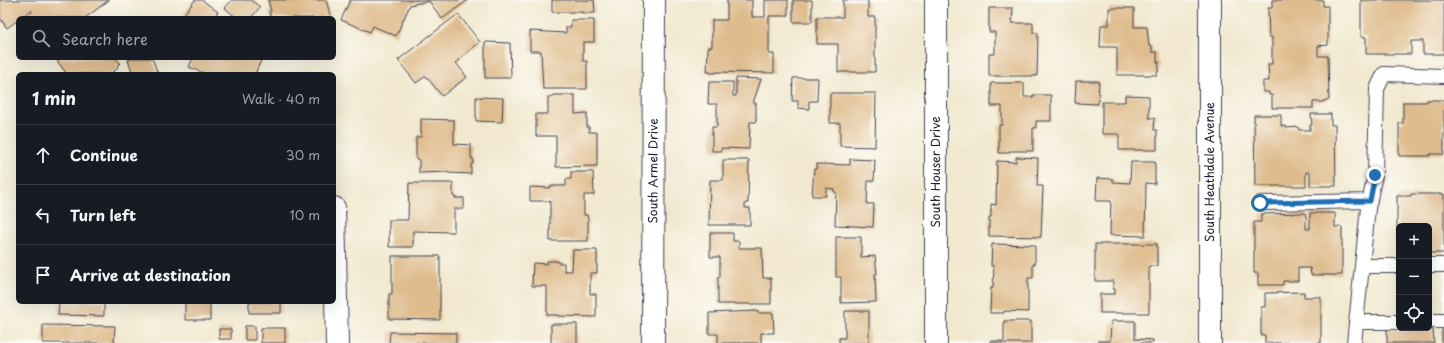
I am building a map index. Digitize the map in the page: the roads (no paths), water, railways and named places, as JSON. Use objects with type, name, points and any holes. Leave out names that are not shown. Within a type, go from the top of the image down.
[{"type":"street","name":"South Armel Drive","points":[[653,343],[654,0]]},
{"type":"street","name":"South Houser Drive","points":[[936,0],[936,343]]},
{"type":"street","name":"South Heathdale Avenue","points":[[1210,0],[1210,343]]},
{"type":"street","points":[[336,298],[337,343]]},
{"type":"lane","points":[[1354,343],[1370,201],[1375,175],[1377,89],[1384,74],[1444,76]]},
{"type":"lane","points":[[1260,203],[1370,201]]},
{"type":"lane","points":[[1432,265],[1444,265]]},
{"type":"lane","points":[[1362,266],[1396,266]]},
{"type":"lane","points":[[1432,321],[1444,321]]},
{"type":"lane","points":[[1356,322],[1396,322]]}]
